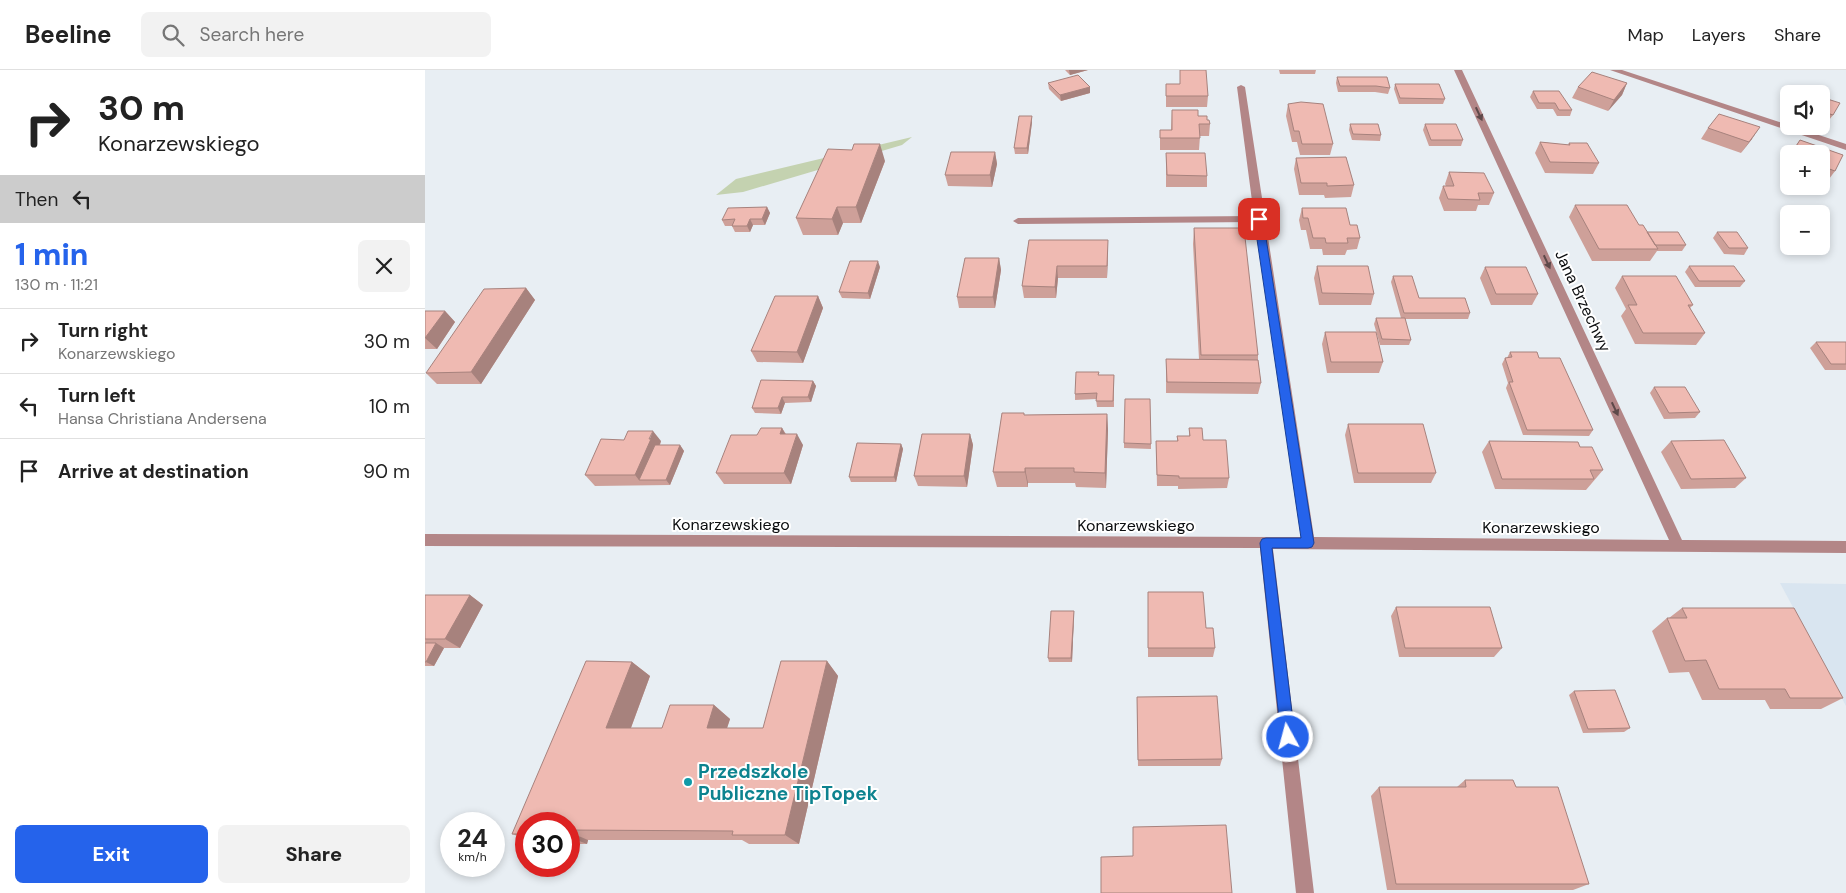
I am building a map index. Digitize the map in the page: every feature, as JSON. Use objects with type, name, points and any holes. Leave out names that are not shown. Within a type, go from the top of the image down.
[{"type":"street","name":"Jana Brzechwy","points":[[1458,70],[1678,545]]},
{"type":"street","points":[[1613,70],[1846,147]]},
{"type":"street","points":[[1241,87],[1308,543]]},
{"type":"street","points":[[1018,222],[1259,219]]},
{"type":"street","name":"Konarzewskiego","points":[[425,540],[1846,547]]},
{"type":"street","points":[[1266,543],[1305,893]]},
{"type":"shaded area","points":[[1780,583],[1846,584],[1846,706]]},
{"type":"green space","points":[[912,137],[902,145],[743,192],[716,195],[736,179]]},
{"type":"building","points":[[1180,70],[1206,70],[1208,96],[1166,96],[1166,84],[1180,84]]},
{"type":"building","points":[[1592,72],[1627,83],[1614,100],[1578,87]]},
{"type":"building","points":[[1078,75],[1090,87],[1060,95],[1048,83]]},
{"type":"building","points":[[1337,77],[1387,77],[1390,88],[1340,86]]},
{"type":"building","points":[[1395,84],[1439,84],[1445,99],[1400,98]]},
{"type":"building","points":[[1533,91],[1559,91],[1572,110],[1559,110],[1555,103],[1539,103]]},
{"type":"building","points":[[1830,100],[1840,103],[1833,115],[1830,114]]},
{"type":"building","points":[[1301,102],[1323,104],[1333,144],[1302,144],[1299,131],[1294,131],[1288,104]]},
{"type":"building","points":[[1172,110],[1198,110],[1198,116],[1207,116],[1210,124],[1199,124],[1200,138],[1160,138],[1160,130],[1172,130]]},
{"type":"building","points":[[1719,114],[1760,127],[1749,142],[1708,128]]},
{"type":"building","points":[[1019,116],[1032,116],[1027,148],[1014,148]]},
{"type":"building","points":[[1350,124],[1378,124],[1381,135],[1353,134]]},
{"type":"building","points":[[1425,124],[1456,124],[1463,140],[1431,140]]},
{"type":"building","points":[[1800,140],[1814,145],[1797,145]]},
{"type":"building","points":[[1540,142],[1570,145],[1569,143],[1587,143],[1599,163],[1550,162]]},
{"type":"building","points":[[854,144],[880,144],[856,207],[837,207],[832,219],[796,218],[828,149],[852,150]]},
{"type":"building","points":[[1830,150],[1843,155],[1835,171],[1830,169]]},
{"type":"building","points":[[951,152],[995,152],[990,175],[945,175]]},
{"type":"building","points":[[1166,153],[1205,153],[1207,176],[1167,175]]},
{"type":"building","points":[[1346,157],[1354,185],[1327,186],[1327,183],[1301,183],[1296,158]]},
{"type":"building","points":[[1449,172],[1484,173],[1494,193],[1478,193],[1480,200],[1448,199],[1443,186],[1454,186]]},
{"type":"building","points":[[1575,205],[1627,205],[1639,225],[1643,225],[1658,249],[1599,249]]},
{"type":"building","points":[[767,207],[762,219],[750,219],[747,226],[732,226],[735,219],[722,220],[728,208]]},
{"type":"building","points":[[1302,208],[1346,208],[1350,225],[1357,225],[1360,238],[1347,238],[1348,243],[1326,243],[1325,238],[1313,238],[1308,218],[1303,218]]},
{"type":"building","points":[[1194,228],[1244,228],[1258,355],[1201,355]]},
{"type":"building","points":[[1647,232],[1678,232],[1686,245],[1655,245]]},
{"type":"building","points":[[1717,232],[1737,232],[1748,248],[1729,248]]},
{"type":"building","points":[[1029,240],[1108,240],[1107,266],[1057,266],[1055,287],[1022,286]]},
{"type":"building","points":[[965,258],[999,258],[993,297],[957,297]]},
{"type":"building","points":[[850,261],[878,261],[868,293],[839,292]]},
{"type":"building","points":[[1317,266],[1368,266],[1374,294],[1322,293]]},
{"type":"building","points":[[1689,266],[1734,266],[1745,281],[1699,281]]},
{"type":"building","points":[[1485,267],[1526,267],[1538,294],[1496,294]]},
{"type":"building","points":[[1393,276],[1412,276],[1419,298],[1465,298],[1470,313],[1404,313]]},
{"type":"building","points":[[1622,276],[1676,276],[1693,305],[1688,305],[1705,333],[1643,333],[1628,305],[1637,305]]},
{"type":"building","points":[[526,288],[471,372],[426,373],[484,289]]},
{"type":"building","points":[[775,296],[818,296],[797,352],[751,351]]},
{"type":"building","points":[[425,311],[445,311],[425,338]]},
{"type":"building","points":[[1376,318],[1405,318],[1411,340],[1382,339]]},
{"type":"building","points":[[1325,332],[1376,332],[1383,362],[1331,362]]},
{"type":"building","points":[[1816,342],[1846,342],[1846,364],[1831,364]]},
{"type":"building","points":[[1510,352],[1537,352],[1539,358],[1560,358],[1593,430],[1527,430],[1509,382],[1513,382],[1505,358],[1512,357]]},
{"type":"building","points":[[1166,359],[1258,360],[1261,383],[1167,382]]},
{"type":"building","points":[[1076,372],[1099,372],[1098,375],[1114,375],[1113,401],[1096,401],[1097,393],[1075,394]]},
{"type":"building","points":[[761,380],[813,381],[808,397],[782,397],[778,408],[752,408]]},
{"type":"building","points":[[1654,387],[1685,387],[1700,412],[1669,413]]},
{"type":"building","points":[[1125,399],[1150,399],[1151,444],[1124,443]]},
{"type":"building","points":[[1002,413],[1024,413],[1024,415],[1107,414],[1105,473],[1074,472],[1074,468],[1025,468],[1025,472],[993,472]]},
{"type":"building","points":[[1348,424],[1423,424],[1436,473],[1358,473]]},
{"type":"building","points":[[761,428],[782,428],[780,434],[797,434],[784,473],[716,473],[731,435],[757,435]]},
{"type":"building","points":[[1189,428],[1202,428],[1203,440],[1226,440],[1229,478],[1179,478],[1179,476],[1157,475],[1156,441],[1178,441],[1177,436],[1190,436]]},
{"type":"building","points":[[628,431],[653,431],[635,475],[585,475],[601,439],[624,440]]},
{"type":"building","points":[[922,434],[970,434],[964,476],[914,476]]},
{"type":"building","points":[[1724,440],[1746,478],[1691,479],[1671,441]]},
{"type":"building","points":[[1489,441],[1578,442],[1580,447],[1592,447],[1603,470],[1590,470],[1594,479],[1502,479]]},
{"type":"building","points":[[857,443],[901,444],[894,477],[849,477]]},
{"type":"building","points":[[655,445],[680,445],[666,480],[639,480]]},
{"type":"building","points":[[1148,592],[1203,592],[1206,628],[1213,628],[1215,648],[1148,648]]},
{"type":"building","points":[[425,595],[470,595],[445,639],[425,639]]},
{"type":"building","points":[[1396,607],[1490,607],[1502,648],[1405,648]]},
{"type":"building","points":[[1682,608],[1794,608],[1843,698],[1790,698],[1785,689],[1719,689],[1706,660],[1685,661],[1667,618],[1687,618]]},
{"type":"building","points":[[1051,611],[1074,611],[1071,658],[1048,658]]},
{"type":"building","points":[[425,643],[436,643],[426,662],[425,662]]},
{"type":"building","name":"Przedszkole Publiczne TipTopek","points":[[586,661],[632,662],[606,728],[662,728],[670,705],[714,705],[707,728],[763,728],[781,661],[827,661],[785,835],[732,835],[733,831],[580,830],[580,812],[521,812]]},
{"type":"building","points":[[1615,690],[1630,728],[1588,729],[1574,691]]},
{"type":"building","points":[[1217,696],[1222,759],[1138,760],[1137,697]]},
{"type":"building","points":[[1465,780],[1513,780],[1516,787],[1558,787],[1589,884],[1396,884],[1379,787],[1466,787]]},
{"type":"building","points":[[1226,825],[1232,893],[1101,893],[1101,857],[1133,856],[1133,827]]},
{"type":"place","name":"Przedszkole Publiczne TipTopek","points":[[688,782]]},
{"type":"route","points":[[1259,219],[1308,543],[1266,543],[1288,737]]}]
